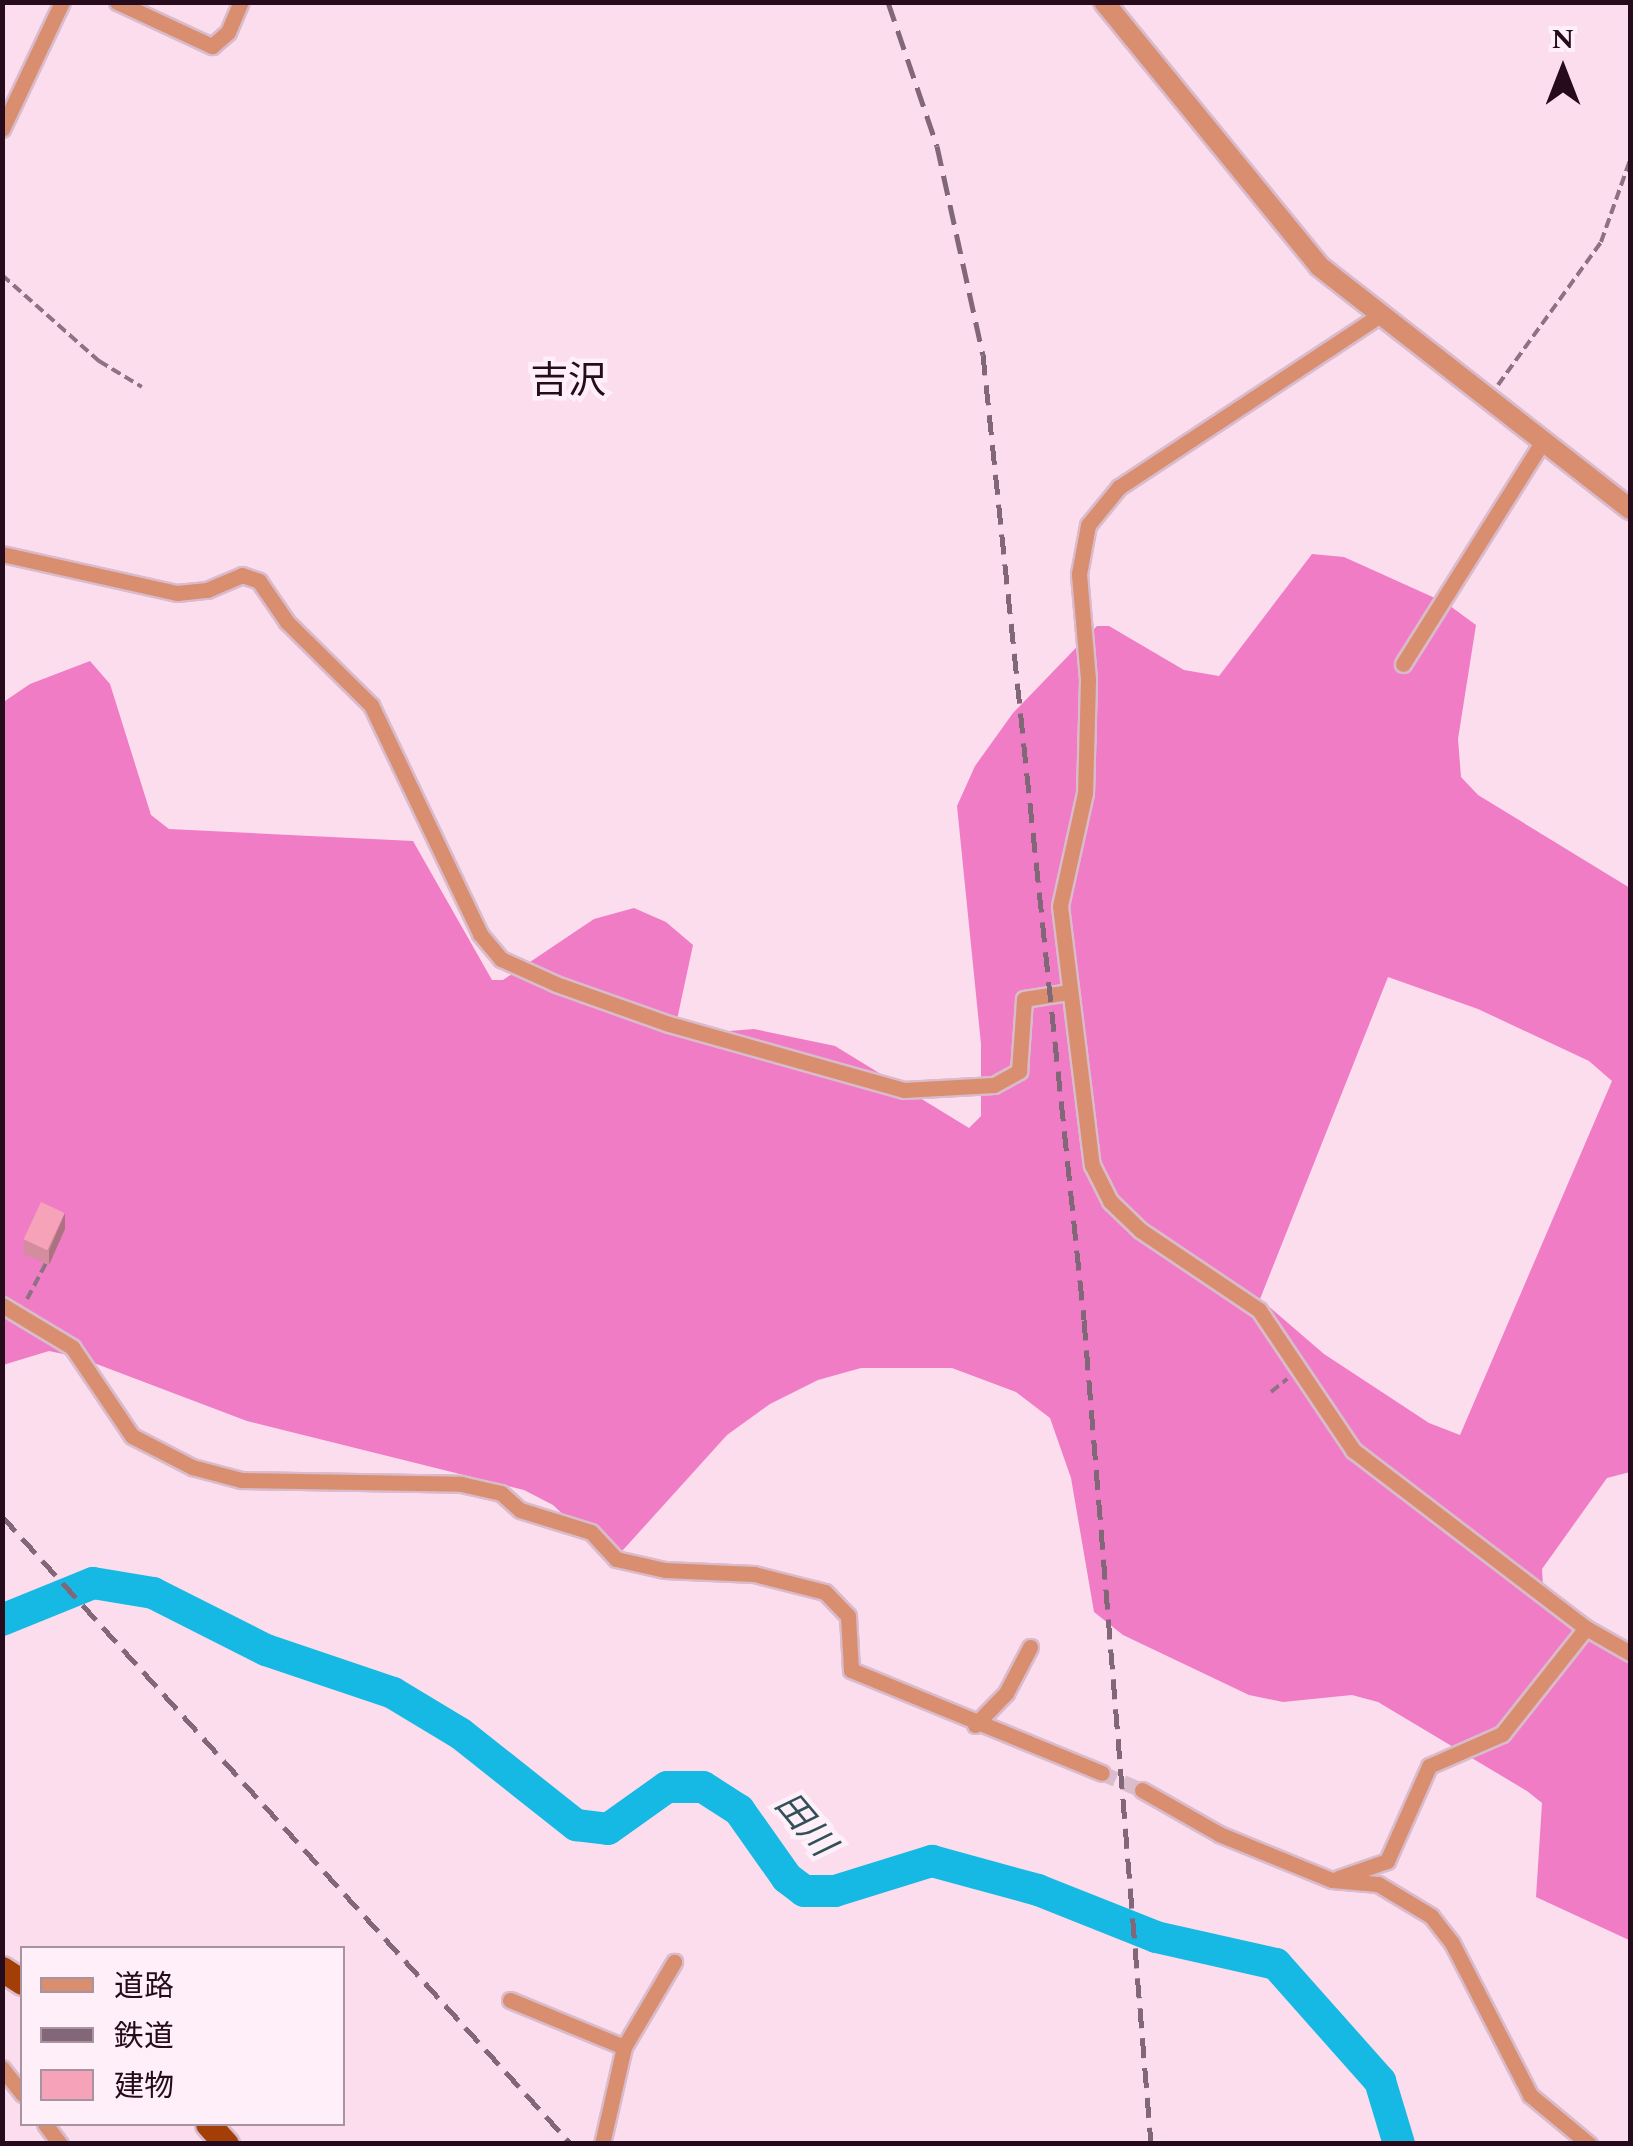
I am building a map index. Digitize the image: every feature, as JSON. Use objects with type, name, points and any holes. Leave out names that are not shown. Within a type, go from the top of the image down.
[{"type":"street","points":[[2,129],[62,2]]},
{"type":"street","points":[[117,2],[212,46],[228,32],[240,2]]},
{"type":"street","points":[[1104,2],[1259,200],[1377,317],[1630,508]]},
{"type":"street","points":[[1377,317],[1119,487],[1088,525],[1078,574],[1088,680],[1085,793],[1060,906],[1092,1165],[1110,1201],[1140,1230],[1258,1310],[1353,1450],[1586,1628],[1630,1653]]},
{"type":"street","points":[[1403,664],[1542,442]]},
{"type":"street","points":[[2,554],[176,593],[207,590],[242,575],[259,581],[288,622],[370,705],[480,934],[501,958],[556,984],[669,1024],[904,1090],[994,1085],[1019,1071],[1024,999],[1069,992]]},
{"type":"street","points":[[2,1304],[72,1347],[132,1436],[192,1467],[241,1480],[462,1484],[501,1493],[520,1510],[591,1532],[616,1560],[664,1570],[754,1574],[825,1592],[848,1616],[851,1670],[974,1725],[1102,1773]]},
{"type":"street","points":[[1332,1880],[1388,1860],[1430,1766],[1502,1734],[1586,1628]]},
{"type":"street","points":[[974,1725],[1006,1693],[1030,1646]]},
{"type":"street","points":[[1142,1790],[1219,1834],[1332,1880],[1378,1884],[1431,1916],[1452,1943],[1530,2096],[1590,2144]]},
{"type":"street","points":[[602,2144],[624,2047],[674,1962]]},
{"type":"street","points":[[510,2000],[624,2047]]},
{"type":"street","points":[[2,2068],[20,2091]]},
{"type":"path","points":[[1487,401],[1600,242],[1630,160]]},
{"type":"path","points":[[2,275],[99,361],[142,387]]},
{"type":"path","points":[[20,1312],[46,1264]]},
{"type":"shaded area","points":[[1312,554],[1344,557],[1446,603],[1476,625],[1458,739],[1461,777],[1478,795],[1630,888],[1630,1472],[1607,1478],[1542,1569],[1543,1586],[1580,1620],[1630,1651],[1629,1940],[1536,1897],[1542,1803],[1527,1791],[1378,1702],[1352,1695],[1283,1702],[1249,1695],[1123,1635],[1094,1612],[1071,1478],[1050,1418],[1016,1392],[952,1368],[861,1368],[818,1380],[770,1404],[727,1435],[623,1550],[608,1557],[553,1505],[524,1490],[247,1421],[78,1357],[49,1351],[3,1365],[2,703],[30,684],[90,661],[110,684],[151,815],[169,829],[413,841],[492,980],[503,980],[594,919],[634,908],[666,922],[693,945],[675,1029],[681,1035],[754,1029],[835,1046],[969,1128],[981,1116],[981,1044],[957,806],[975,766],[1013,713],[1097,626],[1109,626],[1184,670],[1219,676]],"holes":[[[1388,977],[1478,1009],[1589,1061],[1612,1081],[1460,1435],[1429,1423],[1324,1354],[1260,1299]]]},
{"type":"building","points":[[41,1202],[65,1213],[47,1250],[24,1239]]},
{"type":"waterway","name":"田川","points":[[2,1620],[93,1583],[153,1593],[266,1650],[393,1693],[461,1734],[576,1825],[608,1829],[667,1787],[703,1787],[739,1810],[787,1878],[804,1891],[835,1891],[932,1861],[1038,1890],[1156,1937],[1276,1964],[1380,2081],[1399,2144]]},
{"type":"tunnel","points":[[1102,1773],[1142,1790]]},
{"type":"railway","points":[[888,2],[937,146],[983,355],[1084,1320],[1151,2144]]},
{"type":"railway","points":[[2,1516],[571,2144]]},
{"type":"district","name":"吉沢","points":[[568,383]]}]
